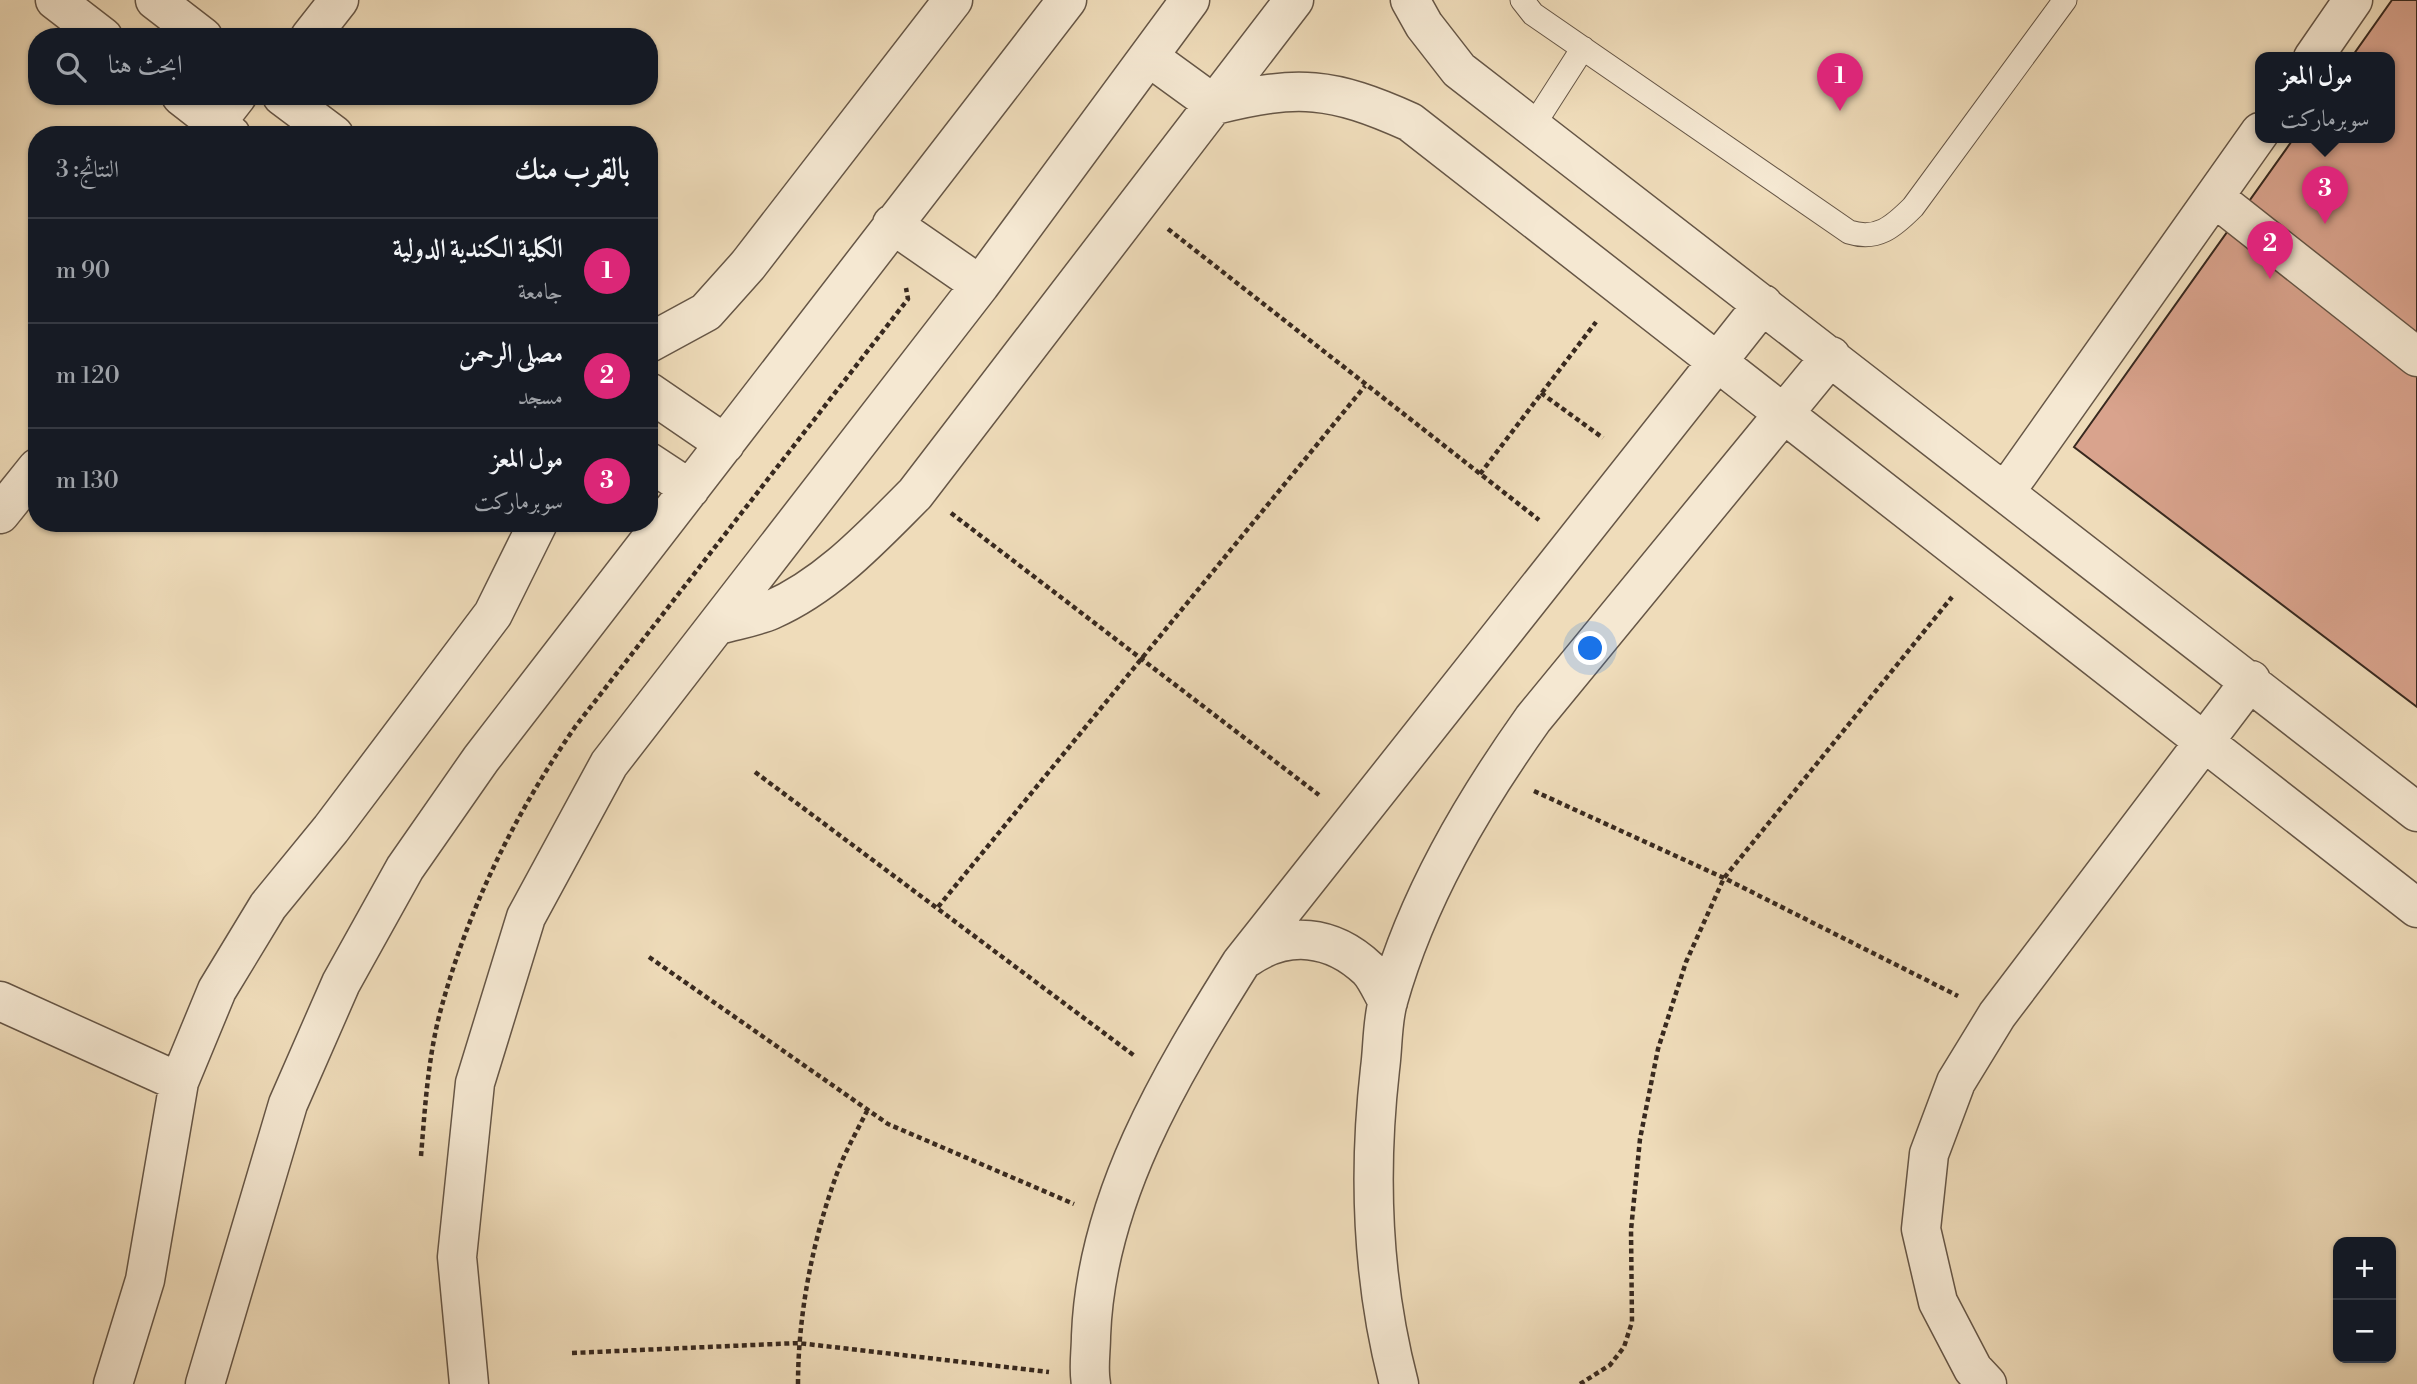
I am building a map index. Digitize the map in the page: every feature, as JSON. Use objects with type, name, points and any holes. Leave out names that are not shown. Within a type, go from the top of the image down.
[{"type":"street","points":[[55,0],[91,28]]},
{"type":"street","points":[[155,0],[191,28]]},
{"type":"street","points":[[317,28],[339,0]]},
{"type":"street","points":[[658,338],[706,312],[748,265],[953,0]]},
{"type":"street","points":[[658,530],[1067,0]]},
{"type":"street","points":[[469,1384],[457,1257],[475,1083],[526,917],[609,764],[981,285],[1190,0]]},
{"type":"street","points":[[719,625],[771,610],[818,582],[860,548],[915,494],[1294,0]]},
{"type":"street","points":[[1410,0],[1424,25],[1459,70],[2251,680],[2414,802]]},
{"type":"street","points":[[2317,52],[2353,0]]},
{"type":"street","points":[[1149,57],[1215,105]]},
{"type":"street","points":[[1215,105],[1263,93],[1311,91],[1359,99],[1410,122],[2204,739],[2417,908]]},
{"type":"street","points":[[200,105],[228,118]]},
{"type":"street","points":[[294,105],[322,126]]},
{"type":"street","points":[[2006,491],[2255,139]]},
{"type":"street","points":[[2214,197],[2417,357]]},
{"type":"street","points":[[892,224],[981,285]]},
{"type":"street","points":[[1090,1380],[1093,1297],[1111,1219],[1144,1135],[1190,1044],[1241,963],[1763,304]]},
{"type":"street","points":[[1399,1384],[1386,1334],[1372,1219],[1374,1116],[1388,1002],[1417,919],[1453,845],[1494,773],[1533,719],[1830,356]]},
{"type":"street","points":[[658,398],[724,444]]},
{"type":"street","points":[[658,468],[690,489]]},
{"type":"street","points":[[0,514],[28,479]]},
{"type":"street","points":[[113,1384],[145,1280],[178,1082],[216,990],[268,906],[331,830],[493,614],[534,532]]},
{"type":"street","points":[[205,1384],[288,1104],[341,983],[405,868],[481,759],[657,532]]},
{"type":"street","points":[[1971,1379],[1938,1302],[1921,1229],[1928,1154],[1956,1082],[1997,1015],[2251,680]]},
{"type":"street","points":[[1241,963],[1267,944],[1304,939],[1340,948],[1370,970],[1388,1002]]},
{"type":"street","points":[[0,1001],[178,1082]]},
{"type":"lane","points":[[1522,0],[1533,14],[1849,232],[1863,237],[1880,234],[1896,224],[1913,207],[2065,0]]},
{"type":"lane","points":[[1533,126],[1583,48]]},
{"type":"path","points":[[1167,228],[1365,386],[1573,546]]},
{"type":"path","points":[[898,286],[905,287],[909,292],[908,299]]},
{"type":"path","points":[[1479,474],[1623,287]]},
{"type":"path","points":[[938,906],[1365,386]]},
{"type":"path","points":[[1541,393],[1638,464]]},
{"type":"path","points":[[949,511],[1353,821]]},
{"type":"path","points":[[1580,1384],[1610,1365],[1624,1347],[1632,1322],[1633,1204],[1640,1139],[1658,1049],[1686,962],[1724,878],[1979,564]]},
{"type":"path","points":[[755,772],[938,906],[1170,1083]]},
{"type":"path","points":[[1494,773],[1724,878],[1997,1015]]},
{"type":"path","points":[[649,957],[838,1087],[867,1111],[914,1137],[1111,1219]]},
{"type":"path","points":[[798,1384],[798,1343],[813,1261],[835,1178],[867,1111]]},
{"type":"path","points":[[572,1353],[798,1343],[1090,1380]]},
{"type":"building","points":[[2392,0],[2417,0],[2417,707],[2074,447],[2290,143],[2395,143],[2395,52],[2355,52]]},
{"type":"place","name":"الكلية الكندية الدولية","points":[[1840,111]]},
{"type":"place","name":"مول المعز","points":[[2325,224]]},
{"type":"place","name":"مصلى الرحمن","points":[[2270,279]]}]
